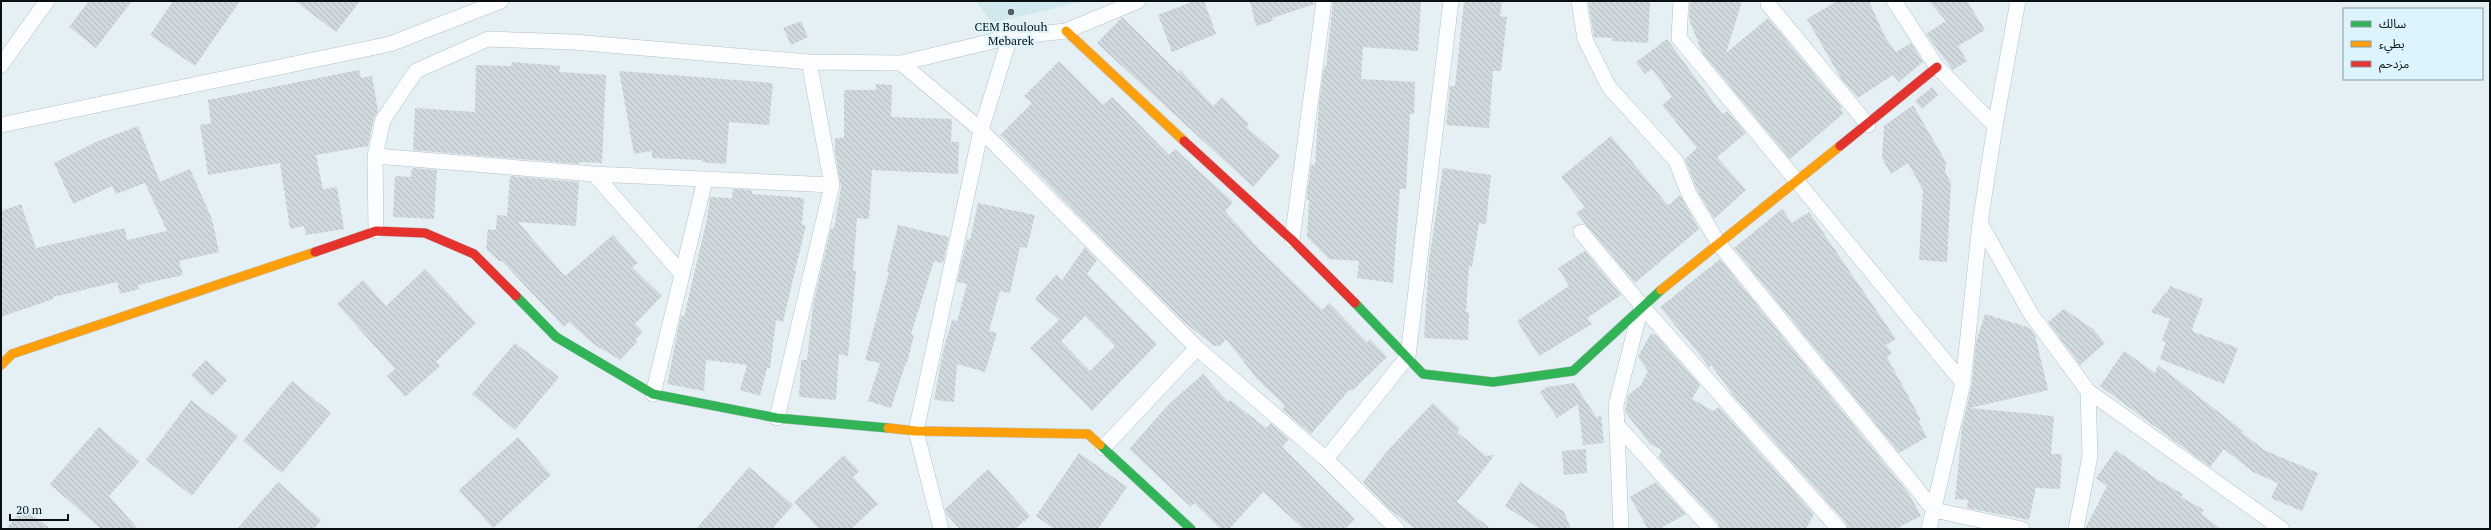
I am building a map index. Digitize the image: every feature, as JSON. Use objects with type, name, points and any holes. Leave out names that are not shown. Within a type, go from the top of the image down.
[{"type":"street","points":[[1,64],[47,1]]},
{"type":"street","points":[[1,125],[390,44],[501,1]]},
{"type":"street","points":[[376,231],[375,156],[383,120],[416,71],[488,39],[573,42],[809,62],[901,63],[1010,37],[1066,31],[1138,1]]},
{"type":"street","points":[[1292,240],[1324,1]]},
{"type":"street","points":[[1326,459],[1408,356],[1451,1]]},
{"type":"street","points":[[1579,1],[1585,39],[1610,87],[1676,161],[1689,194],[1719,244],[1934,510],[2022,529]]},
{"type":"street","points":[[1681,1],[1679,38],[1798,180],[1963,383]]},
{"type":"street","points":[[1768,1],[1768,4],[1868,125]]},
{"type":"street","points":[[1894,1],[1937,67],[1995,126]]},
{"type":"street","points":[[1929,529],[1963,383],[1980,223],[1995,126],[2018,1]]},
{"type":"street","points":[[1066,31],[1292,240],[1408,356],[1423,374],[1494,382],[1573,371],[1642,306],[1868,125],[1937,67]]},
{"type":"street","points":[[941,529],[916,431],[981,130],[1010,37]]},
{"type":"street","points":[[776,418],[832,185],[809,62]]},
{"type":"street","points":[[901,63],[981,130],[1197,348],[1326,459],[1397,529]]},
{"type":"street","points":[[375,156],[594,174],[832,185]]},
{"type":"street","points":[[594,174],[682,274]]},
{"type":"street","points":[[653,394],[705,180]]},
{"type":"street","points":[[1980,223],[2031,314],[2088,391],[2282,529]]},
{"type":"street","points":[[1,365],[12,354],[376,231],[424,233],[474,254],[556,337],[653,394],[776,418],[916,431],[1088,434],[1191,529]]},
{"type":"street","points":[[1581,232],[1642,306],[1839,529]]},
{"type":"street","points":[[1621,529],[1616,405],[1642,306]]},
{"type":"street","points":[[1103,448],[1197,348]]},
{"type":"street","points":[[2076,529],[2090,456],[2088,391]]},
{"type":"street","points":[[1617,425],[1711,529]]},
{"type":"shaded area","name":"CEM Boulouh Mebarek","points":[[976,1],[1085,1],[992,23]]},
{"type":"building","points":[[89,1],[132,1],[96,48],[69,27]]},
{"type":"building","points":[[173,1],[240,1],[195,66],[150,35]]},
{"type":"building","points":[[295,1],[360,1],[336,32]]},
{"type":"building","points":[[1194,1],[1204,1],[1216,34],[1172,52],[1158,15]]},
{"type":"building","points":[[1250,1],[1314,1],[1315,4],[1272,18],[1273,21],[1256,26]]},
{"type":"building","points":[[1333,1],[1421,1],[1418,51],[1363,47],[1361,79],[1415,82],[1414,114],[1410,114],[1406,189],[1400,189],[1393,283],[1357,278],[1359,261],[1329,259],[1307,237],[1309,200],[1307,200],[1307,193],[1311,165],[1315,165],[1319,103],[1324,67],[1326,67]]},
{"type":"building","points":[[1464,1],[1502,1],[1500,16],[1507,17],[1501,71],[1493,71],[1489,128],[1446,125],[1450,86],[1455,86]]},
{"type":"building","points":[[1588,1],[1650,1],[1648,43],[1612,41],[1612,38],[1594,37]]},
{"type":"building","points":[[1690,1],[1742,1],[1726,53],[1768,18],[1842,108],[1841,109],[1844,113],[1790,159],[1702,52],[1689,19]]},
{"type":"building","points":[[1837,1],[1869,1],[1885,37],[1896,52],[1911,43],[1923,62],[1899,82],[1893,75],[1858,98],[1842,80],[1807,19]]},
{"type":"building","points":[[1929,1],[1967,1],[1985,30],[1958,46],[1967,61],[1953,70],[1926,34],[1946,21]]},
{"type":"building","points":[[1122,17],[1180,74],[1179,69],[1213,106],[1222,97],[1249,124],[1246,127],[1280,156],[1253,187],[1097,43]]},
{"type":"building","points":[[801,21],[808,37],[791,45],[783,28]]},
{"type":"building","points":[[1667,39],[1722,114],[1727,112],[1726,110],[1746,133],[1717,157],[1746,190],[1714,219],[1697,190],[1685,159],[1697,148],[1662,105],[1672,97],[1652,69],[1645,74],[1636,62]]},
{"type":"building","points":[[1059,61],[1103,105],[1112,97],[1169,155],[1175,149],[1233,202],[1225,211],[1258,248],[1322,310],[1329,303],[1367,342],[1370,339],[1387,357],[1352,391],[1350,389],[1311,434],[1282,409],[1285,406],[1257,379],[1226,339],[1220,346],[1214,346],[1184,322],[1000,135],[1032,103],[1024,96]]},
{"type":"building","points":[[512,62],[560,66],[559,72],[606,75],[602,163],[580,162],[580,164],[413,150],[415,108],[475,112],[476,65],[511,66]]},
{"type":"building","points":[[359,70],[361,78],[372,76],[378,111],[374,118],[368,146],[316,155],[323,189],[337,187],[344,229],[306,235],[304,226],[290,229],[280,163],[208,175],[200,125],[211,123],[208,100]]},
{"type":"building","points":[[619,71],[773,83],[769,125],[729,122],[726,164],[702,162],[702,160],[652,158],[652,151],[634,154]]},
{"type":"building","points":[[876,84],[892,85],[891,117],[952,119],[951,142],[959,142],[958,174],[872,170],[869,219],[857,218],[853,271],[856,271],[848,356],[839,354],[836,400],[799,397],[801,360],[807,360],[813,305],[831,228],[834,228],[841,187],[835,152],[835,138],[844,138],[844,90],[876,90]]},
{"type":"building","points":[[1932,87],[1938,95],[1922,109],[1915,101]]},
{"type":"building","points":[[1913,105],[1946,162],[1945,172],[1951,183],[1947,262],[1919,260],[1923,190],[1908,163],[1891,174],[1882,158],[1884,126]]},
{"type":"building","points":[[138,126],[160,182],[190,169],[212,219],[219,252],[179,261],[183,275],[138,285],[139,289],[120,294],[117,282],[53,297],[53,299],[1,317],[1,211],[21,204],[36,248],[125,228],[127,240],[167,231],[145,183],[116,194],[112,186],[73,204],[54,163],[96,142]]},
{"type":"building","points":[[1611,136],[1666,203],[1669,205],[1680,195],[1699,229],[1635,283],[1576,213],[1585,207],[1561,177]]},
{"type":"building","points":[[412,168],[437,170],[434,219],[393,217],[395,176],[411,177]]},
{"type":"building","points":[[1443,168],[1491,175],[1486,224],[1479,223],[1472,267],[1469,266],[1466,312],[1469,312],[1468,340],[1424,338],[1429,260]]},
{"type":"building","points":[[510,176],[579,182],[576,226],[518,222],[565,276],[613,235],[638,263],[632,267],[662,296],[635,324],[643,332],[635,340],[637,342],[620,360],[592,343],[569,322],[564,327],[502,261],[499,261],[486,249],[488,229],[496,230],[497,215],[507,216]]},
{"type":"building","points":[[733,189],[752,190],[752,194],[804,198],[802,225],[806,225],[783,322],[776,320],[770,368],[767,368],[760,396],[740,390],[747,365],[706,360],[704,391],[667,384],[681,315],[684,317],[707,219],[710,197],[732,198]]},
{"type":"building","points":[[978,203],[1035,215],[1027,248],[1020,247],[1010,293],[1000,291],[989,331],[997,333],[985,372],[957,364],[954,402],[934,400],[943,351],[952,320],[957,321],[967,284],[957,282],[967,239],[970,240]]},
{"type":"building","points":[[1782,209],[1792,223],[1809,212],[1896,339],[1886,345],[1892,353],[1887,357],[1921,420],[1918,421],[1927,437],[1899,453],[1734,248]]},
{"type":"building","points":[[898,225],[949,237],[943,263],[934,261],[911,334],[914,335],[907,363],[906,362],[891,408],[868,401],[880,363],[865,360],[889,272],[887,271]]},
{"type":"building","points":[[1085,247],[1097,260],[1087,274],[1157,344],[1092,411],[1030,348],[1059,320],[1035,299],[1056,275],[1062,280]],"holes":[[[1085,316],[1115,346],[1090,371],[1061,341]]]},
{"type":"building","points":[[1585,251],[1621,295],[1587,318],[1592,324],[1539,356],[1517,321],[1569,286],[1558,268]]},
{"type":"building","points":[[1720,259],[1909,494],[1921,516],[1896,529],[1848,529],[1846,523],[1732,394],[1711,365],[1709,368],[1704,363],[1709,366],[1660,307]]},
{"type":"building","points":[[425,269],[476,323],[436,362],[440,366],[405,397],[387,376],[395,369],[337,304],[363,280],[386,306]]},
{"type":"building","points":[[2170,286],[2203,299],[2192,329],[2194,332],[2238,348],[2224,384],[2160,359],[2166,342],[2162,340],[2170,319],[2151,312],[2165,293],[2166,294]]},
{"type":"building","points":[[2064,309],[2093,329],[2105,343],[2080,365],[2048,322]]},
{"type":"building","points":[[1985,314],[2030,328],[2035,335],[2048,390],[1970,408],[2054,416],[2051,454],[2062,454],[2060,489],[2036,488],[2029,520],[1967,508],[1968,500],[1955,499],[1962,427],[1972,384],[1976,342]]},
{"type":"building","points":[[1651,333],[1657,336],[1700,385],[1692,399],[1713,411],[1719,407],[1814,514],[1806,529],[1720,529],[1718,523],[1658,457],[1662,450],[1650,444],[1625,412],[1628,395],[1641,385],[1648,371],[1638,357]]},
{"type":"building","points":[[515,343],[559,377],[515,430],[472,394]]},
{"type":"building","points":[[2124,351],[2155,373],[2158,365],[2243,431],[2241,432],[2264,450],[2318,473],[2302,511],[2271,498],[2278,483],[2253,472],[2224,449],[2210,467],[2100,386]]},
{"type":"building","points":[[206,360],[227,380],[212,396],[191,375]]},
{"type":"building","points":[[1203,374],[1228,402],[1230,400],[1266,428],[1271,423],[1289,439],[1282,447],[1355,519],[1345,529],[1304,529],[1263,492],[1229,529],[1221,529],[1194,503],[1191,507],[1129,449],[1169,404]]},
{"type":"building","points":[[292,381],[331,413],[282,473],[243,441]]},
{"type":"building","points":[[1574,383],[1597,418],[1601,415],[1604,443],[1583,445],[1578,404],[1557,418],[1540,392],[1547,387]]},
{"type":"building","points":[[191,400],[238,436],[192,496],[146,460]]},
{"type":"building","points":[[1433,403],[1460,429],[1457,432],[1486,456],[1495,455],[1457,502],[1491,529],[1415,529],[1388,508],[1363,482],[1388,450]]},
{"type":"building","points":[[99,427],[139,462],[109,496],[138,529],[101,529],[50,484]]},
{"type":"building","points":[[518,437],[551,475],[493,528],[459,490]]},
{"type":"building","points":[[1586,449],[1587,473],[1564,475],[1562,451]]},
{"type":"building","points":[[2116,450],[2158,480],[2183,494],[2181,497],[2204,510],[2201,514],[2221,529],[2085,529],[2107,486],[2096,478]]},
{"type":"building","points":[[1079,453],[1127,487],[1098,529],[1054,529],[1036,516]]},
{"type":"building","points":[[844,455],[859,471],[853,477],[878,504],[851,529],[819,529],[794,502]]},
{"type":"building","points":[[749,467],[793,505],[772,529],[696,529]]},
{"type":"building","points":[[988,469],[1030,516],[1015,529],[960,529],[947,515],[945,509]]},
{"type":"building","points":[[278,482],[321,520],[314,529],[237,529]]},
{"type":"building","points":[[1520,482],[1564,512],[1571,529],[1540,529],[1505,506]]},
{"type":"building","points":[[1656,482],[1686,514],[1659,529],[1648,529],[1630,497]]},
{"type":"building","points":[[24,507],[50,529],[6,529]]},
{"type":"traffic: fast","points":[[1355,303],[1423,374],[1493,382],[1573,371],[1661,290]]},
{"type":"traffic: fast","points":[[516,296],[556,337],[653,394],[777,418],[888,428]]},
{"type":"traffic: fast","points":[[1100,445],[1191,529]]},
{"type":"traffic: slow","points":[[1066,31],[1184,141]]},
{"type":"traffic: slow","points":[[1661,290],[1840,146]]},
{"type":"traffic: slow","points":[[1,365],[12,354],[315,252]]},
{"type":"traffic: slow","points":[[888,428],[916,431],[1088,434],[1100,445]]},
{"type":"traffic: jam","points":[[1840,146],[1937,67]]},
{"type":"traffic: jam","points":[[1184,141],[1292,240],[1355,303]]},
{"type":"traffic: jam","points":[[315,252],[376,231],[425,233],[474,254],[516,296]]},
{"type":"place","name":"CEM Boulouh Mebarek","points":[[1011,12]]}]
